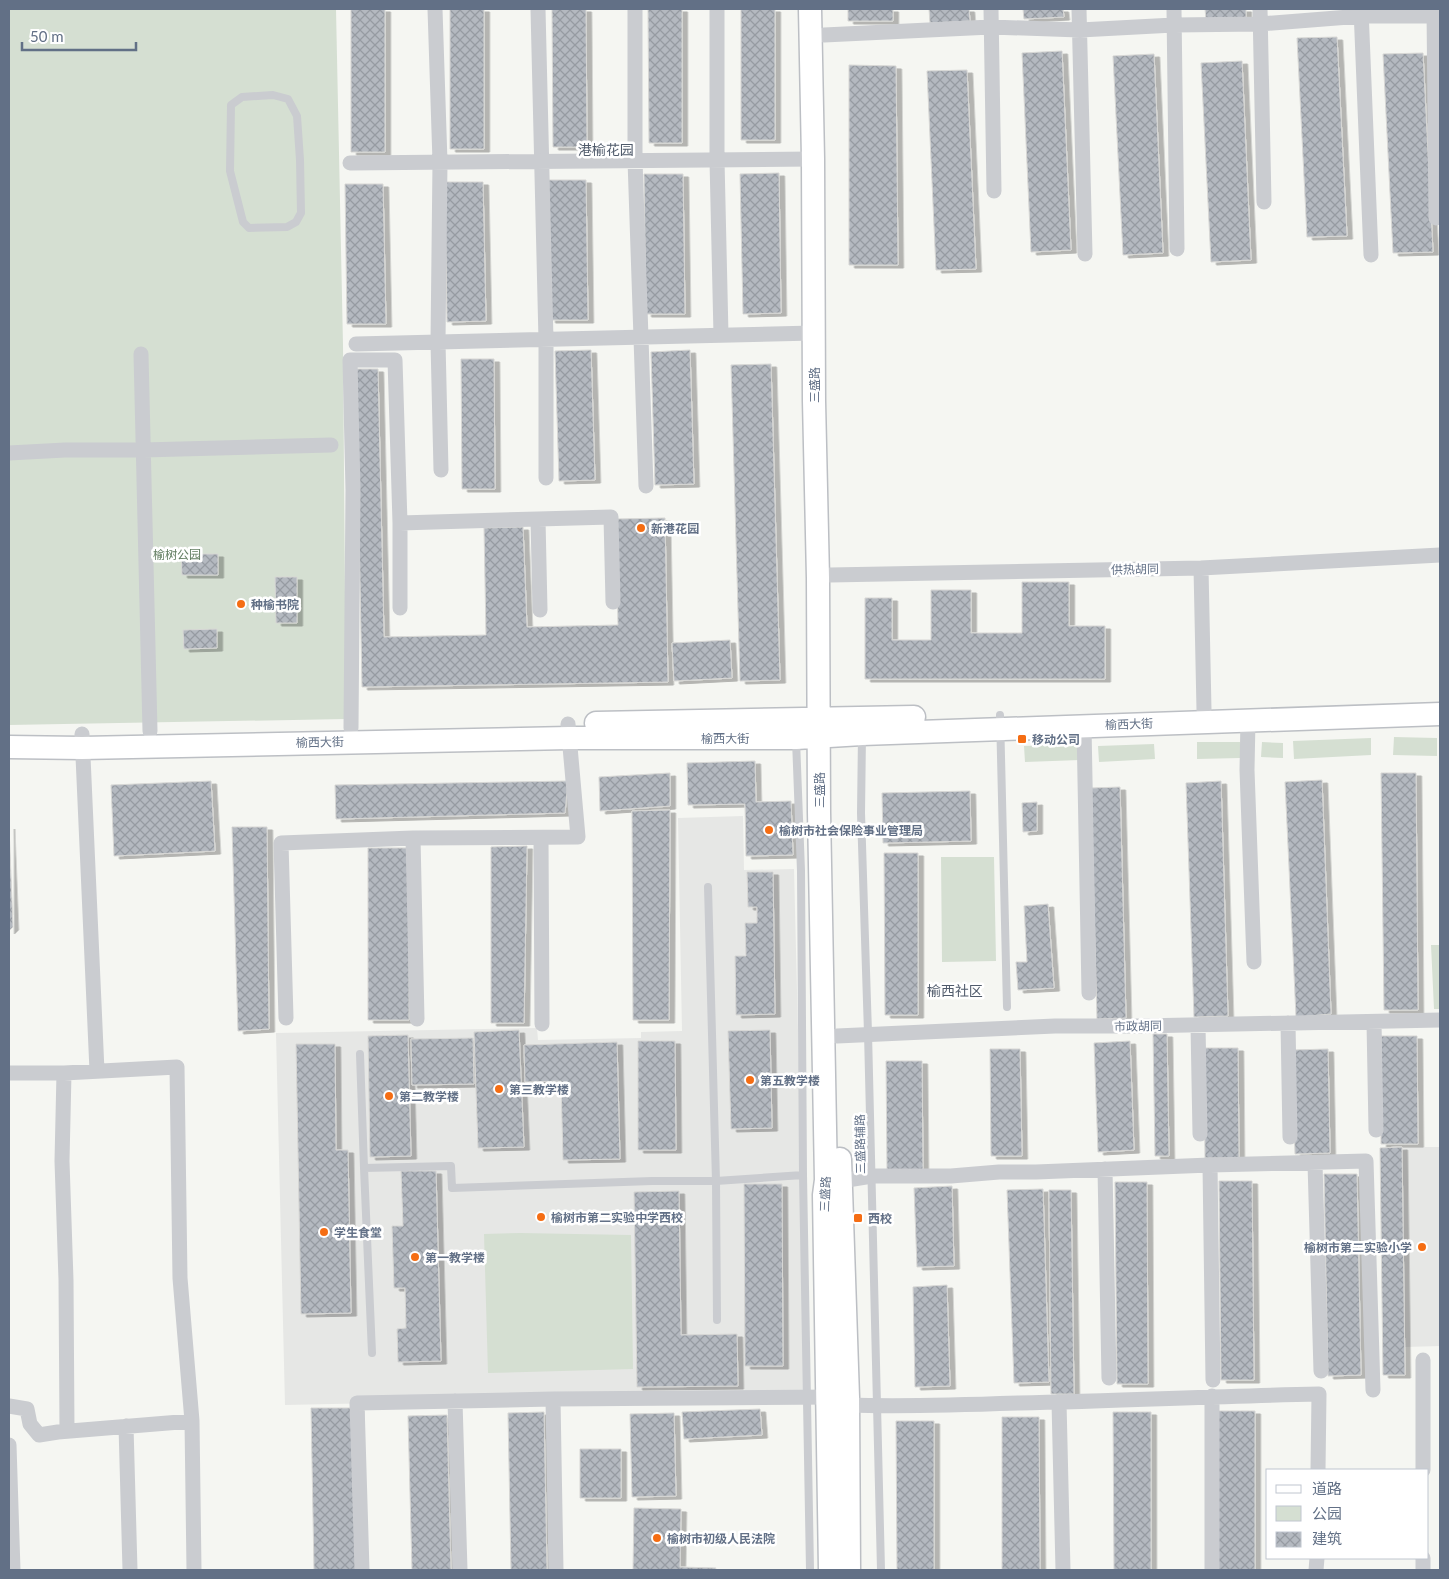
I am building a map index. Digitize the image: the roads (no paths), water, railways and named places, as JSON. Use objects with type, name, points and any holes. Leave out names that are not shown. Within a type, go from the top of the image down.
[{"type":"main road","name":"三盛路","points":[[810,9],[818,578],[837,1036],[841,1181],[832,1399],[830,1570]]},
{"type":"main road","name":"三盛路","points":[[823,9],[830,575],[825,727],[821,970],[826,1180],[824,1195],[832,1399],[849,1570]]},
{"type":"main road","name":"榆西大街","points":[[9,736],[82,741],[795,728],[1000,722],[1204,710],[1440,706]]},
{"type":"main road","name":"榆西大街","points":[[1000,722],[1084,726],[1440,714]]},
{"type":"main road","name":"榆西大街","points":[[9,748],[150,732],[351,728],[569,731]]},
{"type":"street","points":[[435,9],[440,162],[438,342],[441,470]]},
{"type":"street","points":[[538,9],[546,340],[546,478]]},
{"type":"street","points":[[635,9],[635,160],[646,486]]},
{"type":"street","points":[[717,9],[717,160],[721,335]]},
{"type":"street","points":[[991,9],[994,191]]},
{"type":"street","points":[[1080,9],[1085,254]]},
{"type":"street","points":[[1174,9],[1177,249]]},
{"type":"street","points":[[1260,9],[1264,202]]},
{"type":"street","points":[[824,35],[992,27],[1080,30],[1174,25],[1260,24],[1361,13],[1436,13],[1436,218]]},
{"type":"street","points":[[1361,13],[1371,255]]},
{"type":"street","points":[[350,163],[813,159]]},
{"type":"street","points":[[356,344],[814,333]]},
{"type":"street","points":[[141,354],[150,732]]},
{"type":"street","points":[[351,728],[353,490],[350,360],[395,360],[400,523],[400,608]]},
{"type":"street","points":[[9,453],[65,450],[331,445]]},
{"type":"street","points":[[400,523],[611,517],[613,602]]},
{"type":"street","points":[[538,520],[540,610]]},
{"type":"street","name":"供热胡同","points":[[830,575],[1201,568],[1440,555]]},
{"type":"street","points":[[1201,568],[1204,710]]},
{"type":"street","points":[[1248,720],[1247,770],[1254,962]]},
{"type":"street","points":[[1084,726],[1089,993]]},
{"type":"street","points":[[286,1018],[280,843],[413,838],[578,837],[569,731]]},
{"type":"street","points":[[82,741],[96,1071]]},
{"type":"street","points":[[413,838],[418,1019]]},
{"type":"street","points":[[541,838],[542,1024]]},
{"type":"street","name":"市政胡同","points":[[837,1036],[868,1033],[1055,1026],[1440,1020]]},
{"type":"street","points":[[1374,1022],[1376,1130]]},
{"type":"street","points":[[1288,1023],[1290,1137]]},
{"type":"street","points":[[1198,1025],[1200,1134]]},
{"type":"street","points":[[9,1073],[177,1067],[180,1278],[192,1422],[194,1570]]},
{"type":"street","points":[[64,1072],[62,1161],[66,1280],[67,1431]]},
{"type":"street","points":[[841,1181],[872,1176],[951,1176],[1000,1172],[1366,1161],[1373,1390]]},
{"type":"street","points":[[1315,1162],[1321,1371]]},
{"type":"street","points":[[1210,1165],[1213,1380]]},
{"type":"street","points":[[1105,1169],[1109,1378]]},
{"type":"street","points":[[1423,1360],[1423,1469]]},
{"type":"street","points":[[362,1570],[358,1404],[553,1399],[832,1399],[876,1406],[1319,1394],[1318,1469]]},
{"type":"street","points":[[1212,1396],[1212,1570]]},
{"type":"street","points":[[553,1399],[556,1570]]},
{"type":"street","points":[[455,1401],[460,1570]]},
{"type":"street","points":[[1059,1402],[1063,1570]]},
{"type":"street","points":[[9,1406],[27,1409],[30,1424],[39,1436],[67,1431],[192,1422]]},
{"type":"street","points":[[126,1426],[130,1570]]},
{"type":"street","points":[[9,1446],[13,1570]]},
{"type":"lane","points":[[273,95],[288,99],[297,116],[300,160],[301,213],[296,222],[287,227],[249,228],[243,222],[230,171],[231,105],[242,97],[273,95]]},
{"type":"lane","points":[[1000,722],[1007,1007]]},
{"type":"lane","name":"三盛路辅路","points":[[862,726],[861,813],[881,1570]]},
{"type":"lane","points":[[795,728],[801,871],[803,1175],[832,1399],[810,1570]]},
{"type":"lane","points":[[708,887],[716,1181],[717,1320]]},
{"type":"lane","points":[[360,1054],[372,1353]]},
{"type":"lane","points":[[364,1168],[451,1166],[452,1188],[652,1181],[716,1181],[803,1175]]},
{"type":"place","name":"新港花园","points":[[641,528]]},
{"type":"place","name":"种榆书院","points":[[241,604]]},
{"type":"place","name":"移动公司","points":[[1022,739]]},
{"type":"place","name":"榆树市社会保险事业管理局","points":[[769,830]]},
{"type":"place","name":"第五教学楼","points":[[750,1080]]},
{"type":"place","name":"第三教学楼","points":[[499,1089]]},
{"type":"place","name":"第二教学楼","points":[[389,1096]]},
{"type":"place","name":"榆树市第二实验中学西校","points":[[541,1217]]},
{"type":"place","name":"西校","points":[[858,1218]]},
{"type":"place","name":"学生食堂","points":[[324,1232]]},
{"type":"place","name":"榆树市第二实验小学","points":[[1422,1247]]},
{"type":"place","name":"第一教学楼","points":[[415,1257]]},
{"type":"place","name":"榆树市初级人民法院","points":[[657,1538]]},
{"type":"district","name":"港榆花园","points":[[606,149]]},
{"type":"district","name":"榆西社区","points":[[955,990]]},
{"type":"park label","name":"榆树公园","points":[[177,554]]}]
